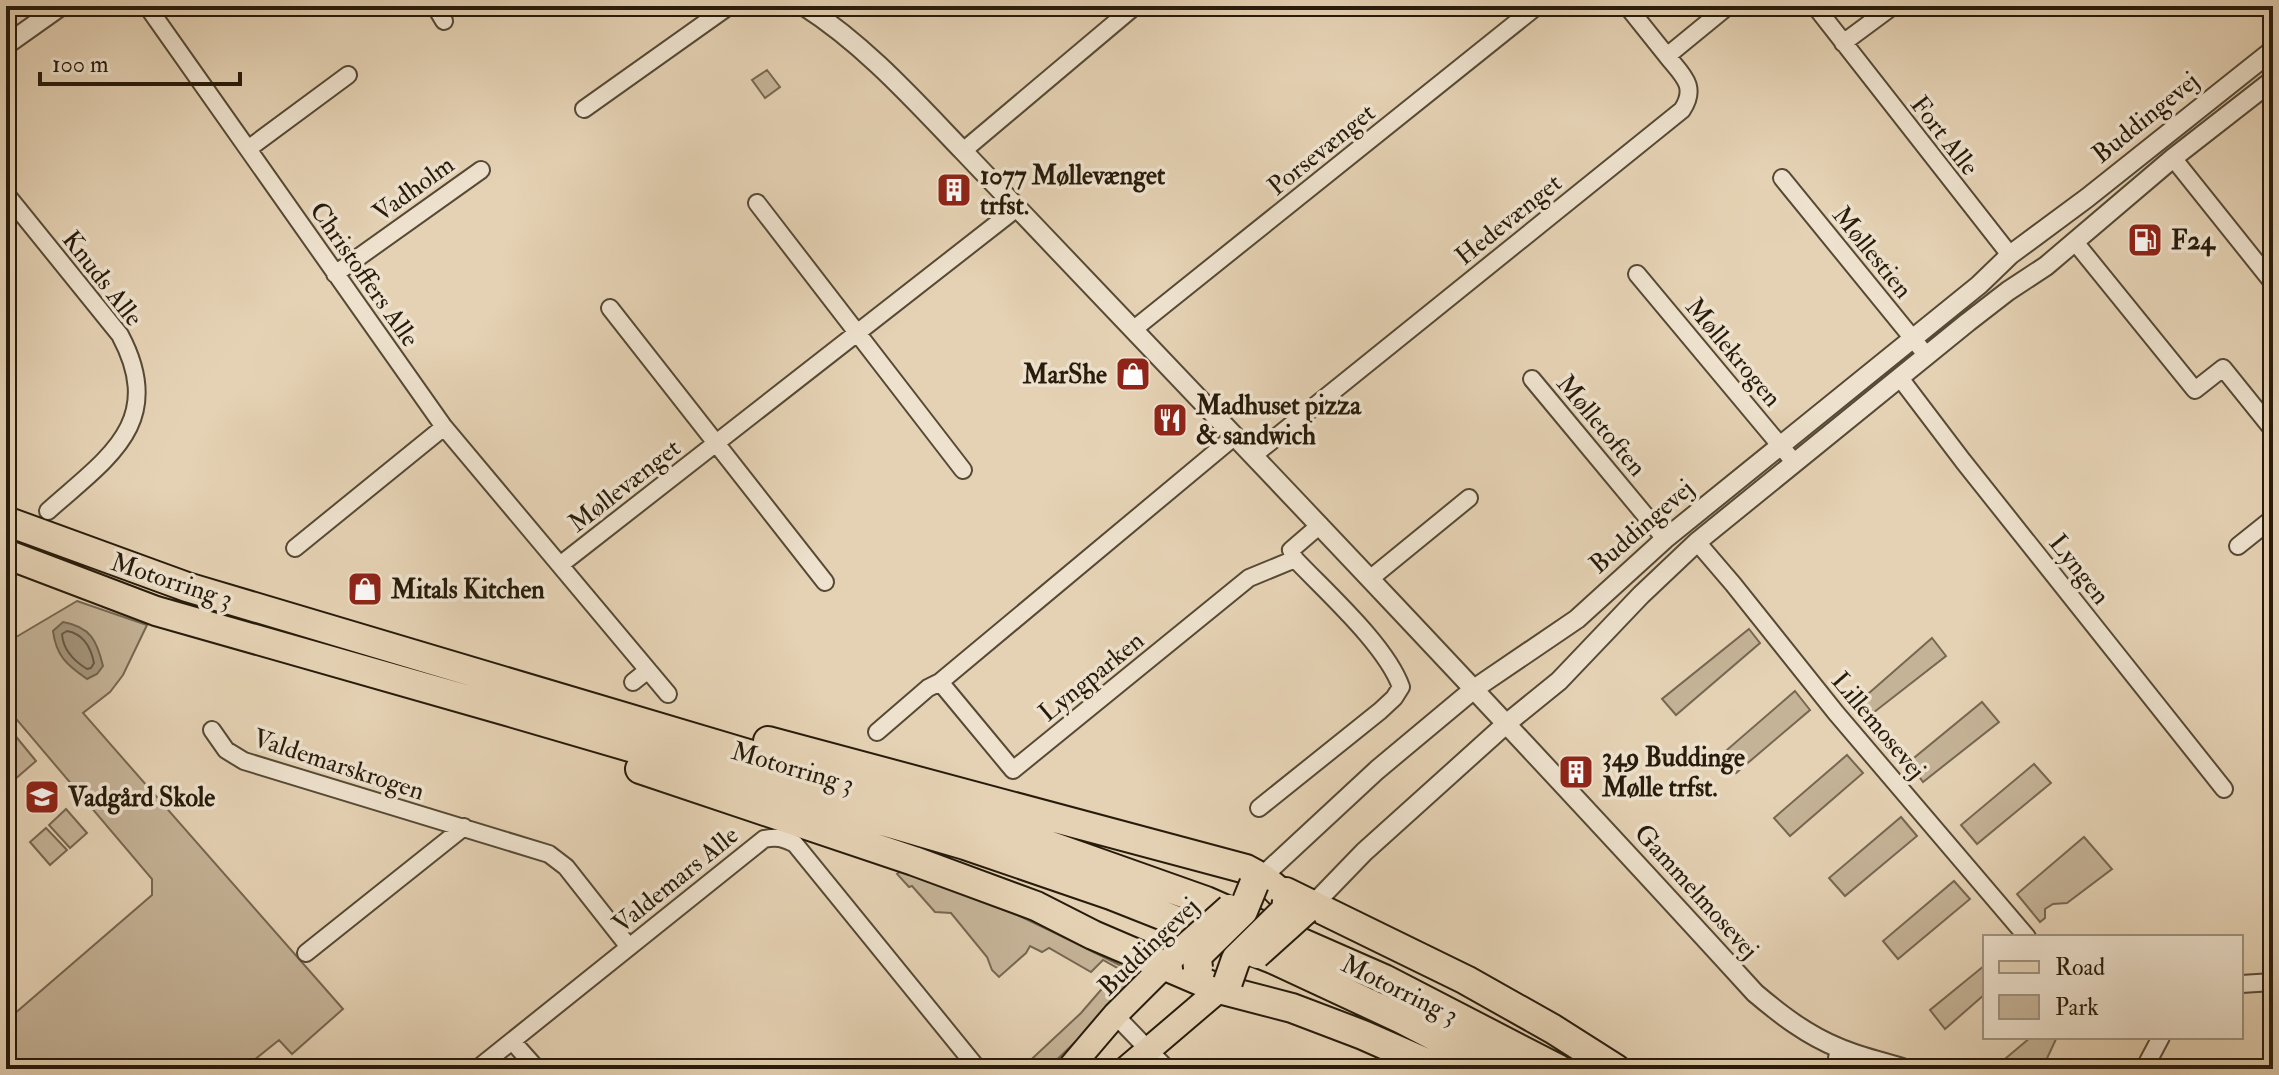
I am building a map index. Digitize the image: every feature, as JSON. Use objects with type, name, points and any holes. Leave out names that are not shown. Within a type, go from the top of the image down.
[{"type":"highway","name":"Motorring 3","points":[[6,521],[187,587],[1014,833],[1206,901],[1384,979],[1558,1069]]},
{"type":"highway","name":"Motorring 3","points":[[6,554],[156,611],[965,845],[1111,895],[1273,959],[1402,1019],[1498,1069]]},
{"type":"highway","points":[[464,670],[614,699],[1246,869],[1283,894],[1466,980],[1616,1069]]},
{"type":"highway","points":[[507,711],[619,762],[914,861],[1036,906],[1093,935],[1179,963],[1224,986],[1363,1035],[1440,1069]]},
{"type":"highway","points":[[1179,963],[1197,958],[1243,911],[1283,894]]},
{"type":"highway","points":[[1224,986],[1236,959],[1286,910],[1283,894]]},
{"type":"main road","name":"Buddingevej","points":[[1069,1069],[1115,1015],[1179,963]]},
{"type":"main road","points":[[1126,1069],[1224,986]]},
{"type":"street","points":[[6,45],[61,6]]},
{"type":"street","name":"Christoffers Alle","points":[[147,6],[444,427],[668,694]]},
{"type":"street","points":[[435,6],[444,21]]},
{"type":"street","points":[[584,109],[729,6]]},
{"type":"street","name":"Gammelmosevej","points":[[804,6],[850,40],[963,151],[1371,578],[1755,993],[1796,1025],[1839,1048],[1905,1069]]},
{"type":"street","points":[[963,151],[1135,6]]},
{"type":"street","name":"Porsevænget","points":[[1134,329],[1537,6]]},
{"type":"street","points":[[1627,6],[1667,56],[1728,6]]},
{"type":"street","name":"Fort Alle","points":[[1815,6],[2010,255]]},
{"type":"street","points":[[1843,43],[1893,6]]},
{"type":"street","name":"Buddingevej","points":[[1283,894],[1377,770],[1474,689],[1577,619],[1665,539],[1914,339],[2010,255],[2273,50]]},
{"type":"street","name":"Hedevænget","points":[[1254,455],[1682,110],[1689,100],[1690,90],[1667,56]]},
{"type":"street","points":[[248,149],[348,75]]},
{"type":"street","name":"Buddingevej","points":[[1283,894],[1364,852],[1506,724],[1559,681],[1697,542],[2008,291],[2046,266],[2173,158],[2273,80]]},
{"type":"street","points":[[2173,158],[2273,283]]},
{"type":"street","name":"Vadholm","points":[[335,274],[481,170]]},
{"type":"street","name":"Møllestien","points":[[1782,178],[1927,356]]},
{"type":"street","name":"Knuds Alle","points":[[6,194],[120,335],[131,356],[138,398],[125,437],[111,454],[48,511]]},
{"type":"street","points":[[757,203],[963,470]]},
{"type":"street","name":"Møllevænget","points":[[560,565],[1017,208]]},
{"type":"street","points":[[2075,242],[2195,390],[2223,368],[2273,430]]},
{"type":"street","name":"Møllekrogen","points":[[1637,274],[1794,462]]},
{"type":"street","name":"Møllevænget","points":[[610,308],[825,582]]},
{"type":"street","name":"Lyngen","points":[[1900,378],[2224,789]]},
{"type":"street","name":"Mølletoften","points":[[1532,379],[1665,539]]},
{"type":"street","points":[[295,548],[444,427]]},
{"type":"street","points":[[877,732],[1235,436]]},
{"type":"street","points":[[1371,578],[1469,498]]},
{"type":"street","points":[[2238,546],[2273,518]]},
{"type":"street","points":[[1259,808],[1380,711],[1401,687],[1396,673],[1364,631],[1295,559],[1291,550],[1320,525]]},
{"type":"street","name":"Lillemosevej","points":[[1697,542],[1844,722],[2025,935]]},
{"type":"street","name":"Lyngparken","points":[[940,682],[1013,770],[1249,578],[1295,559]]},
{"type":"street","points":[[633,682],[648,670]]},
{"type":"street","name":"Valdemarskrogen","points":[[212,730],[226,750],[244,761],[549,854],[558,859],[629,947]]},
{"type":"street","points":[[306,953],[464,827]]},
{"type":"street","name":"Valdemars Alle","points":[[477,1069],[764,839],[779,837],[795,844],[978,1069]]},
{"type":"street","points":[[2243,984],[2273,982]]},
{"type":"street","points":[[1115,1015],[1167,1069]]},
{"type":"street","points":[[2144,1069],[2160,1039]]},
{"type":"street","points":[[512,1041],[537,1069]]},
{"type":"street","points":[[1835,1069],[1839,1048]]},
{"type":"green space","points":[[767,70],[780,87],[765,98],[752,80]]},
{"type":"green space","points":[[77,601],[147,625],[123,675],[110,692],[83,713],[343,1009],[292,1054],[279,1040],[243,1069],[6,1069],[6,1021],[152,895],[152,879],[6,707],[6,643]]},
{"type":"green space","points":[[1749,629],[1760,643],[1676,715],[1662,699]]},
{"type":"green space","points":[[1932,638],[1946,656],[1873,713],[1861,700]]},
{"type":"green space","points":[[1795,691],[1810,710],[1736,773],[1721,755]]},
{"type":"green space","points":[[1982,702],[1999,722],[1923,782],[1909,762]]},
{"type":"green space","points":[[13,733],[36,761],[6,787],[6,739]]},
{"type":"green space","points":[[1847,755],[1863,773],[1790,836],[1774,818]]},
{"type":"green space","points":[[2034,764],[2051,783],[1977,844],[1961,825]]},
{"type":"green space","points":[[66,809],[87,833],[70,848],[49,825]]},
{"type":"green space","points":[[1901,817],[1917,836],[1845,896],[1829,878]]},
{"type":"green space","points":[[46,828],[67,850],[50,865],[30,842]]},
{"type":"green space","points":[[2084,837],[2112,869],[2067,903],[2053,904],[2045,909],[2045,918],[2040,922],[2017,894]]},
{"type":"green space","points":[[905,868],[964,891],[1136,973],[1138,982],[1047,1069],[1021,1069],[1081,1013],[1119,969],[1103,960],[1091,972],[1049,948],[1042,952],[1030,946],[999,977],[951,913],[935,912],[897,874]]},
{"type":"green space","points":[[1954,881],[1970,899],[1898,959],[1883,941]]},
{"type":"green space","points":[[1983,967],[1983,996],[1945,1029],[1930,1010]]},
{"type":"green space","points":[[2029,1039],[2056,1039],[2042,1069],[1993,1069]]},
{"type":"water","points":[[63,622],[80,627],[91,636],[103,666],[97,674],[87,679],[60,653],[53,631]]},
{"type":"place","name":"1077 Møllevænget trfst.","points":[[954,190]]},
{"type":"place","name":"F24","points":[[2145,240]]},
{"type":"place","name":"MarShe","points":[[1133,374]]},
{"type":"place","name":"Madhuset pizza & sandwich","points":[[1170,420]]},
{"type":"place","name":"Mitals Kitchen","points":[[365,589]]},
{"type":"place","name":"349 Buddinge Mølle trfst.","points":[[1576,772]]},
{"type":"place","name":"Vadgård Skole","points":[[42,797]]}]
